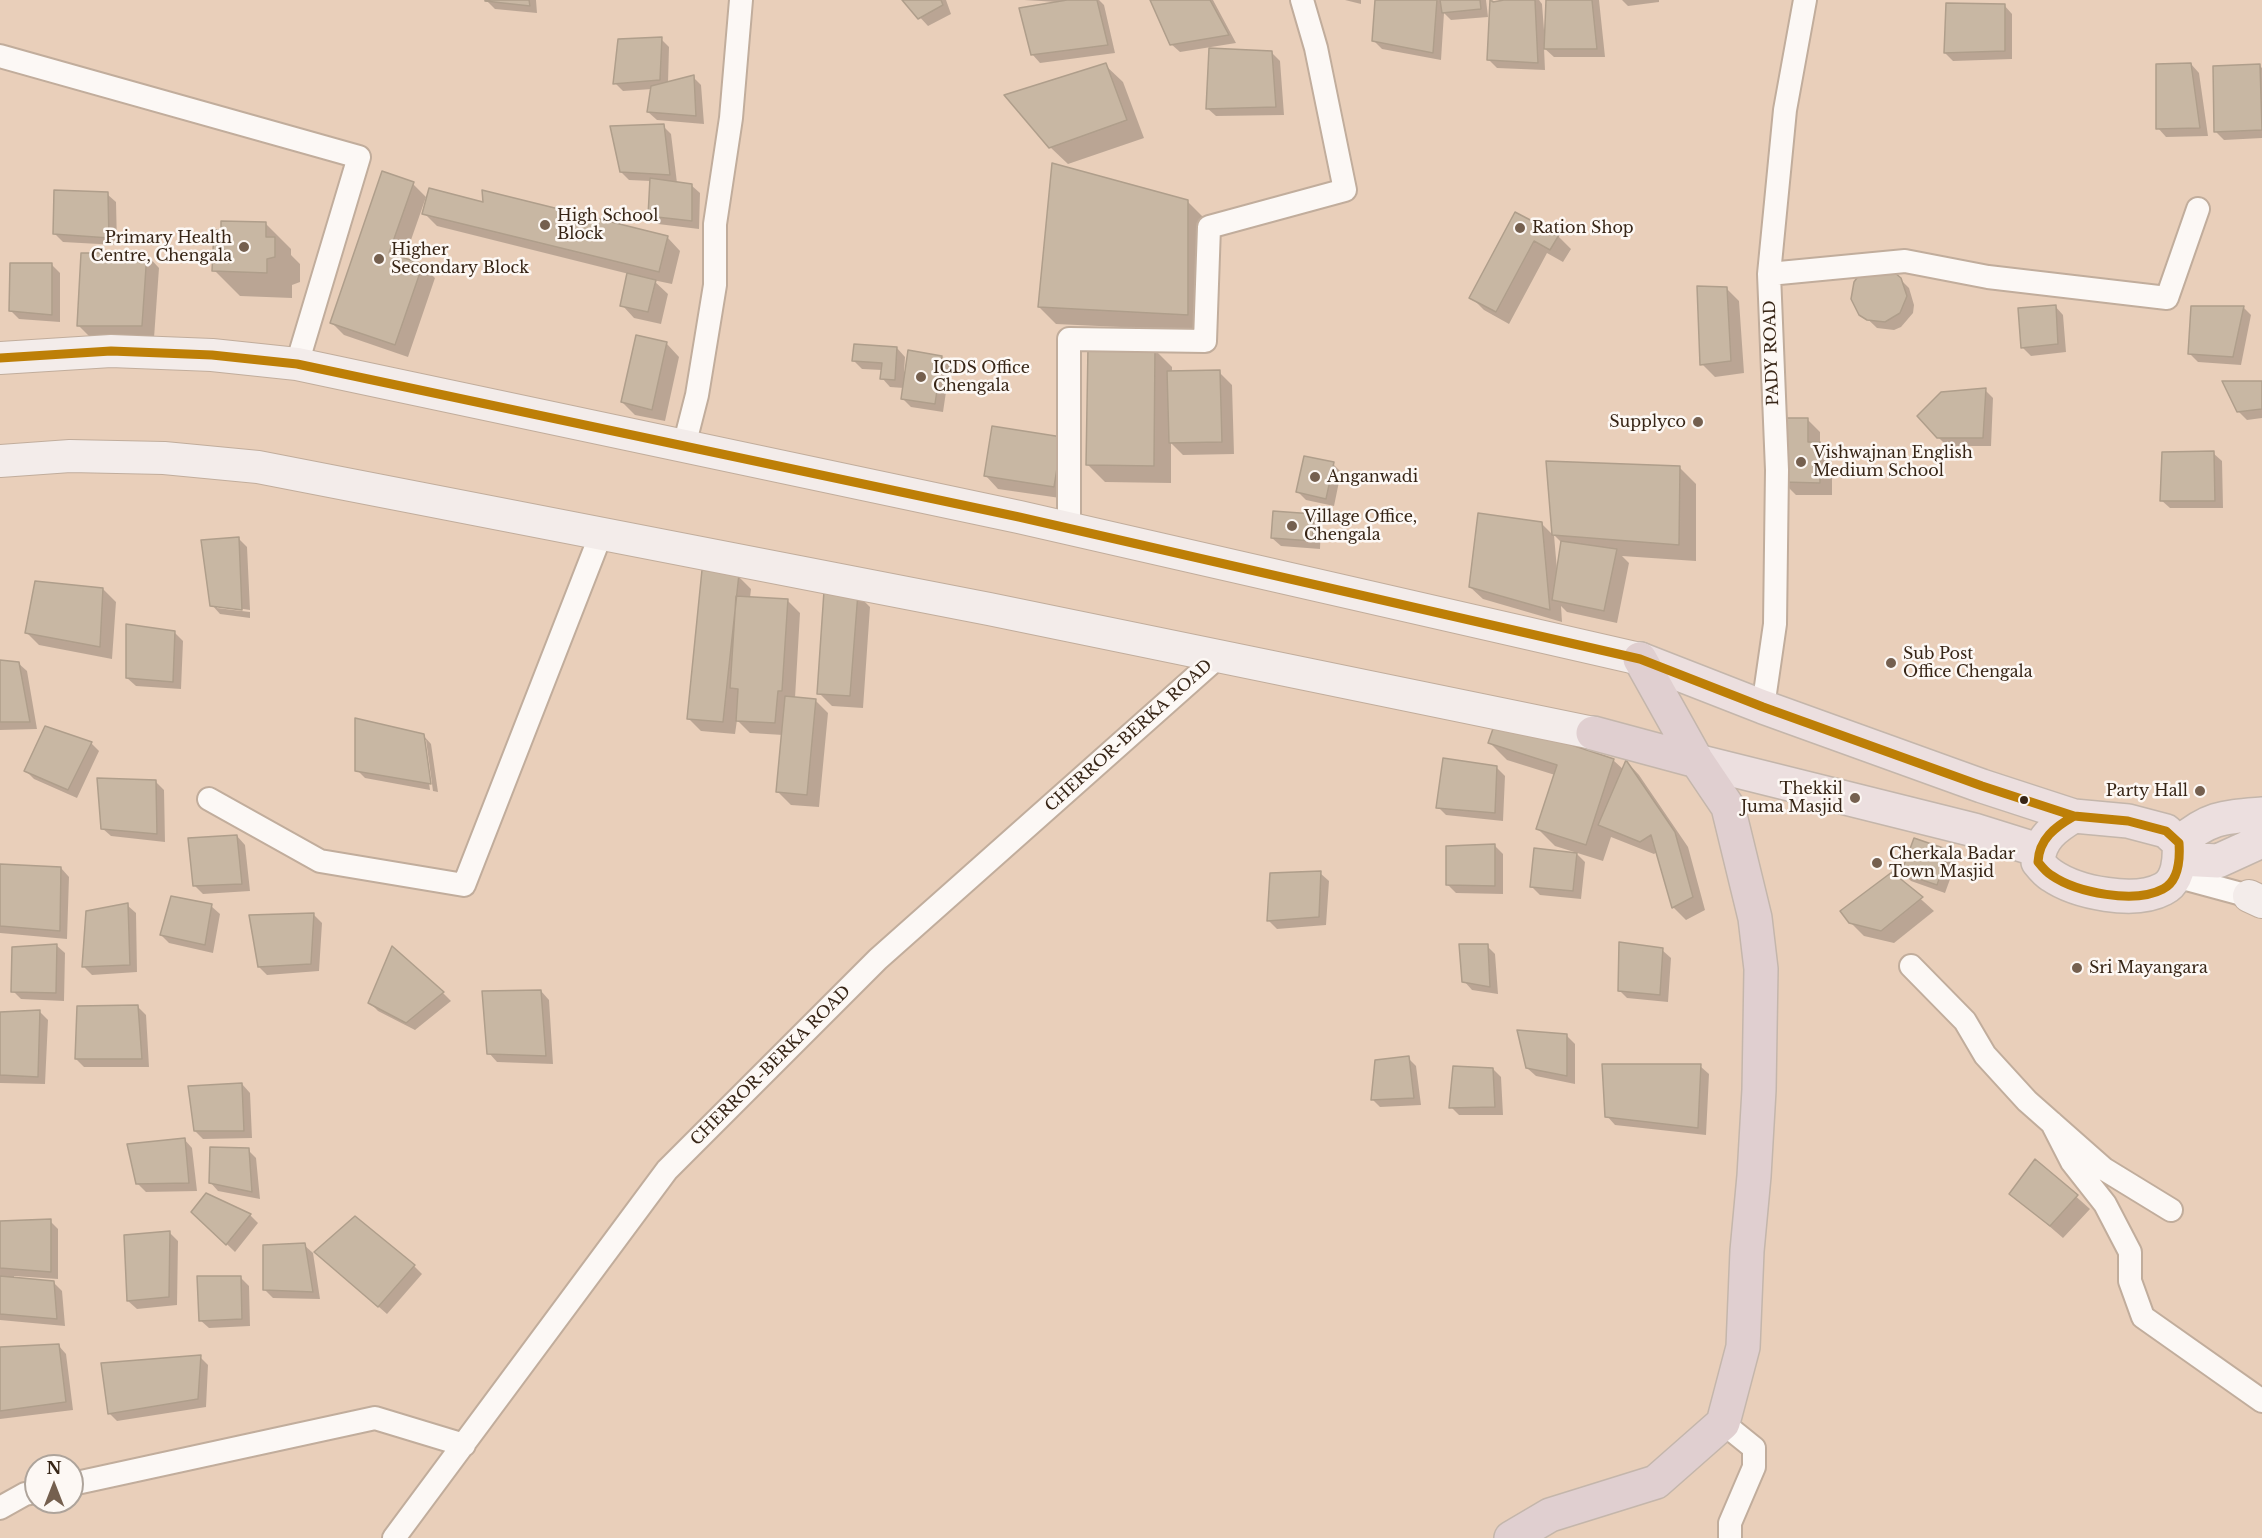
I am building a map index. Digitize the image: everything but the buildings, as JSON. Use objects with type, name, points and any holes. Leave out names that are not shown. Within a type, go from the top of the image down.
[{"type":"highway","points":[[1511,1538],[1550,1515],[1656,1482],[1723,1423],[1743,1347],[1747,1251],[1759,1090],[1761,969],[1755,918],[1728,807],[1697,760],[1640,659]]},
{"type":"highway","points":[[1593,733],[1697,760]]},
{"type":"main road","points":[[1640,659],[1763,707],[1982,786],[2074,816],[2128,821],[2166,831],[2178,859]]},
{"type":"main road","points":[[1697,760],[1974,830],[2038,850]]},
{"type":"main road","points":[[2074,816],[2057,826],[2038,850],[2038,862],[2049,874],[2076,886],[2115,896],[2145,894],[2165,888],[2178,859],[2197,828],[2217,819],[2262,814]]},
{"type":"main road","points":[[2178,859],[2218,861],[2262,841]]},
{"type":"street","points":[[684,446],[697,395],[715,285],[715,224],[731,118],[741,0]]},
{"type":"street","points":[[1069,528],[1069,339],[1205,341],[1209,227],[1345,190],[1316,48],[1302,0]]},
{"type":"street","name":"PADY ROAD","points":[[1763,707],[1775,624],[1777,494],[1769,274],[1785,110],[1805,0]]},
{"type":"street","points":[[0,56],[359,157],[297,364]]},
{"type":"street","points":[[1769,274],[1905,261],[1988,277],[2167,298],[2198,209]]},
{"type":"street","points":[[0,358],[111,351],[212,355],[297,364],[1069,528],[1640,659]]},
{"type":"street","points":[[0,461],[70,456],[152,458],[258,467],[989,609],[1593,733]]},
{"type":"street","points":[[209,799],[320,861],[464,885],[601,534]]},
{"type":"street","name":"CHERROR-BERKA ROAD","points":[[394,1538],[667,1170],[878,959],[1218,657]]},
{"type":"street","points":[[2178,859],[2256,899]]},
{"type":"street","points":[[1911,966],[1965,1021],[1985,1055],[2027,1101],[2104,1169],[2171,1210]]},
{"type":"street","points":[[2052,1123],[2072,1162],[2105,1204],[2130,1252],[2130,1281],[2143,1317],[2262,1401]]},
{"type":"street","points":[[84,1481],[375,1418],[464,1445]]},
{"type":"street","points":[[1723,1423],[1754,1448],[1754,1467],[1730,1523],[1730,1538]]},
{"type":"street","points":[[0,1508],[24,1495]]},
{"type":"transit line","points":[[0,358],[111,351],[212,355],[297,364],[1019,517],[1640,659],[1763,707],[1982,786],[2074,816],[2128,821],[2166,831],[2179,843],[2179,862],[2172,881],[2163,889],[2151,893],[2122,896],[2076,887],[2051,875],[2038,862],[2041,847],[2049,834],[2074,816]]},
{"type":"place","name":"High School Block","points":[[545,225]]},
{"type":"place","name":"Ration Shop","points":[[1520,228]]},
{"type":"place","name":"Primary Health Centre, Chengala","points":[[244,247]]},
{"type":"place","name":"Higher Secondary Block","points":[[379,259]]},
{"type":"place","name":"ICDS Office Chengala","points":[[921,377]]},
{"type":"place","name":"Supplyco","points":[[1698,422]]},
{"type":"place","name":"Vishwajnan English Medium School","points":[[1801,462]]},
{"type":"place","name":"Anganwadi","points":[[1315,477]]},
{"type":"place","name":"Village Office, Chengala","points":[[1292,526]]},
{"type":"place","name":"Sub Post Office Chengala","points":[[1891,663]]},
{"type":"place","name":"Party Hall","points":[[2200,791]]},
{"type":"place","name":"Thekkil Juma Masjid","points":[[1855,798]]},
{"type":"place","name":"Cherkala Badar Town Masjid","points":[[1877,863]]},
{"type":"place","name":"Sri Mayangara","points":[[2077,968]]}]
